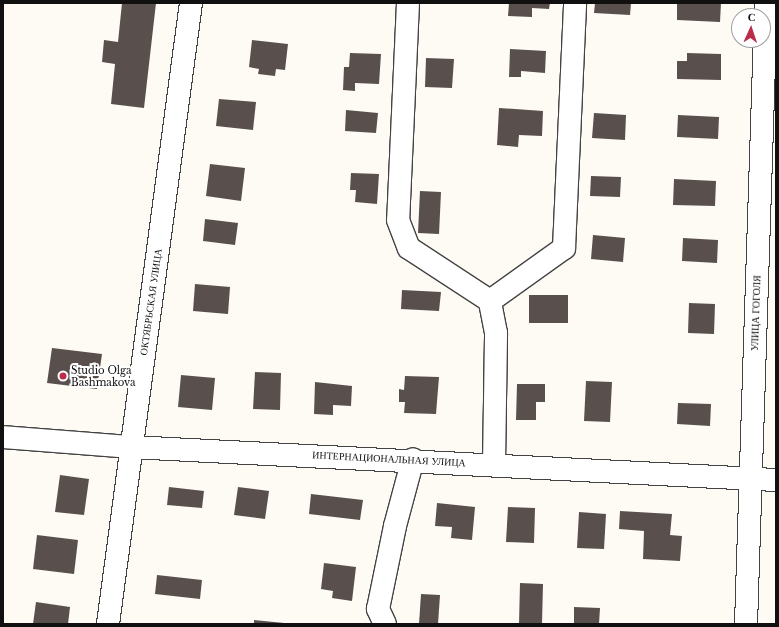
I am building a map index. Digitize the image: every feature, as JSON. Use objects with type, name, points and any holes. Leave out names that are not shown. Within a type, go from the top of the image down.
[{"type":"street","name":"ОКТЯБРЬСКАЯ УЛИЦА","points":[[108,624],[191,3]]},
{"type":"street","points":[[408,3],[398,220],[409,248],[490,301],[496,333],[494,464]]},
{"type":"street","points":[[490,301],[564,248],[575,3]]},
{"type":"street","name":"УЛИЦА ГОГОЛЯ","points":[[746,624],[770,48]]},
{"type":"street","name":"ИНТЕРНАЦИОНАЛЬНАЯ УЛИЦА","points":[[3,437],[131,447],[413,459],[776,480]]},
{"type":"street","points":[[378,619],[394,526],[413,459]]},
{"type":"building","points":[[122,3],[156,3],[144,108],[111,104],[115,64],[102,62],[104,40],[118,42]]},
{"type":"building","points":[[509,3],[550,3],[549,9],[532,8],[532,17],[508,16]]},
{"type":"building","points":[[595,3],[631,3],[630,15],[594,13]]},
{"type":"building","points":[[677,3],[721,3],[720,22],[677,20]]},
{"type":"building","points":[[252,40],[288,44],[285,70],[276,69],[275,76],[258,74],[259,69],[249,67]]},
{"type":"building","points":[[510,49],[546,51],[545,73],[521,71],[521,77],[509,77]]},
{"type":"building","points":[[350,53],[381,54],[379,84],[355,83],[355,91],[343,90],[344,67],[349,67]]},
{"type":"building","points":[[687,53],[721,54],[721,80],[677,79],[677,61],[687,61]]},
{"type":"building","points":[[426,58],[454,59],[452,88],[425,87]]},
{"type":"building","points":[[219,99],[256,102],[253,130],[216,126]]},
{"type":"building","points":[[499,108],[543,111],[542,136],[519,135],[518,147],[497,145]]},
{"type":"building","points":[[346,110],[378,113],[376,133],[345,131]]},
{"type":"building","points":[[594,113],[626,115],[625,140],[592,138]]},
{"type":"building","points":[[678,115],[719,117],[718,139],[677,137]]},
{"type":"building","points":[[210,164],[245,168],[241,201],[206,196]]},
{"type":"building","points":[[351,173],[379,174],[377,204],[355,202],[356,190],[350,190]]},
{"type":"building","points":[[591,176],[621,177],[620,197],[590,196]]},
{"type":"building","points":[[674,179],[716,181],[715,206],[673,205]]},
{"type":"building","points":[[420,191],[441,192],[439,234],[418,233]]},
{"type":"building","points":[[205,219],[238,223],[235,245],[203,241]]},
{"type":"building","points":[[593,235],[625,238],[623,262],[591,259]]},
{"type":"building","points":[[683,238],[718,240],[717,263],[682,261]]},
{"type":"building","points":[[195,284],[230,287],[228,314],[193,311]]},
{"type":"building","points":[[402,290],[441,292],[439,311],[401,309]]},
{"type":"building","points":[[529,295],[568,295],[568,323],[529,323]]},
{"type":"building","points":[[689,303],[715,304],[714,334],[688,333]]},
{"type":"building","points":[[52,348],[102,354],[97,389],[47,383]]},
{"type":"building","points":[[255,372],[281,373],[280,410],[253,409]]},
{"type":"building","points":[[181,375],[215,378],[212,410],[178,407]]},
{"type":"building","points":[[405,376],[439,377],[436,414],[404,413],[405,402],[399,402],[399,389],[404,390]]},
{"type":"building","points":[[586,381],[612,382],[610,422],[584,421]]},
{"type":"building","points":[[315,382],[352,386],[351,406],[333,405],[333,415],[314,414]]},
{"type":"building","points":[[517,384],[545,384],[545,402],[536,402],[536,420],[516,420]]},
{"type":"building","points":[[678,403],[711,404],[710,426],[677,424]]},
{"type":"building","points":[[60,475],[89,479],[84,515],[55,512]]},
{"type":"building","points":[[169,487],[204,491],[202,508],[167,505]]},
{"type":"building","points":[[238,487],[269,491],[265,519],[234,515]]},
{"type":"building","points":[[311,494],[363,500],[360,520],[309,514]]},
{"type":"building","points":[[437,503],[475,507],[472,540],[451,538],[452,527],[435,526]]},
{"type":"building","points":[[508,507],[535,508],[534,543],[506,542]]},
{"type":"building","points":[[620,511],[672,514],[670,535],[682,536],[680,561],[643,559],[644,531],[619,529]]},
{"type":"building","points":[[579,512],[606,514],[604,549],[577,548]]},
{"type":"building","points":[[37,535],[78,540],[74,574],[33,569]]},
{"type":"building","points":[[324,563],[356,567],[352,601],[332,598],[333,591],[321,589]]},
{"type":"building","points":[[157,575],[202,580],[200,599],[155,594]]},
{"type":"building","points":[[520,583],[543,584],[542,624],[519,624]]},
{"type":"building","points":[[421,594],[440,595],[438,624],[419,624]]},
{"type":"building","points":[[36,602],[70,607],[68,624],[33,624]]},
{"type":"building","points":[[574,607],[600,608],[599,624],[574,624]]},
{"type":"building","points":[[254,620],[284,623],[284,624],[254,624]]},
{"type":"place","name":"Studio Olga Bashmakova","points":[[63,376]]}]
